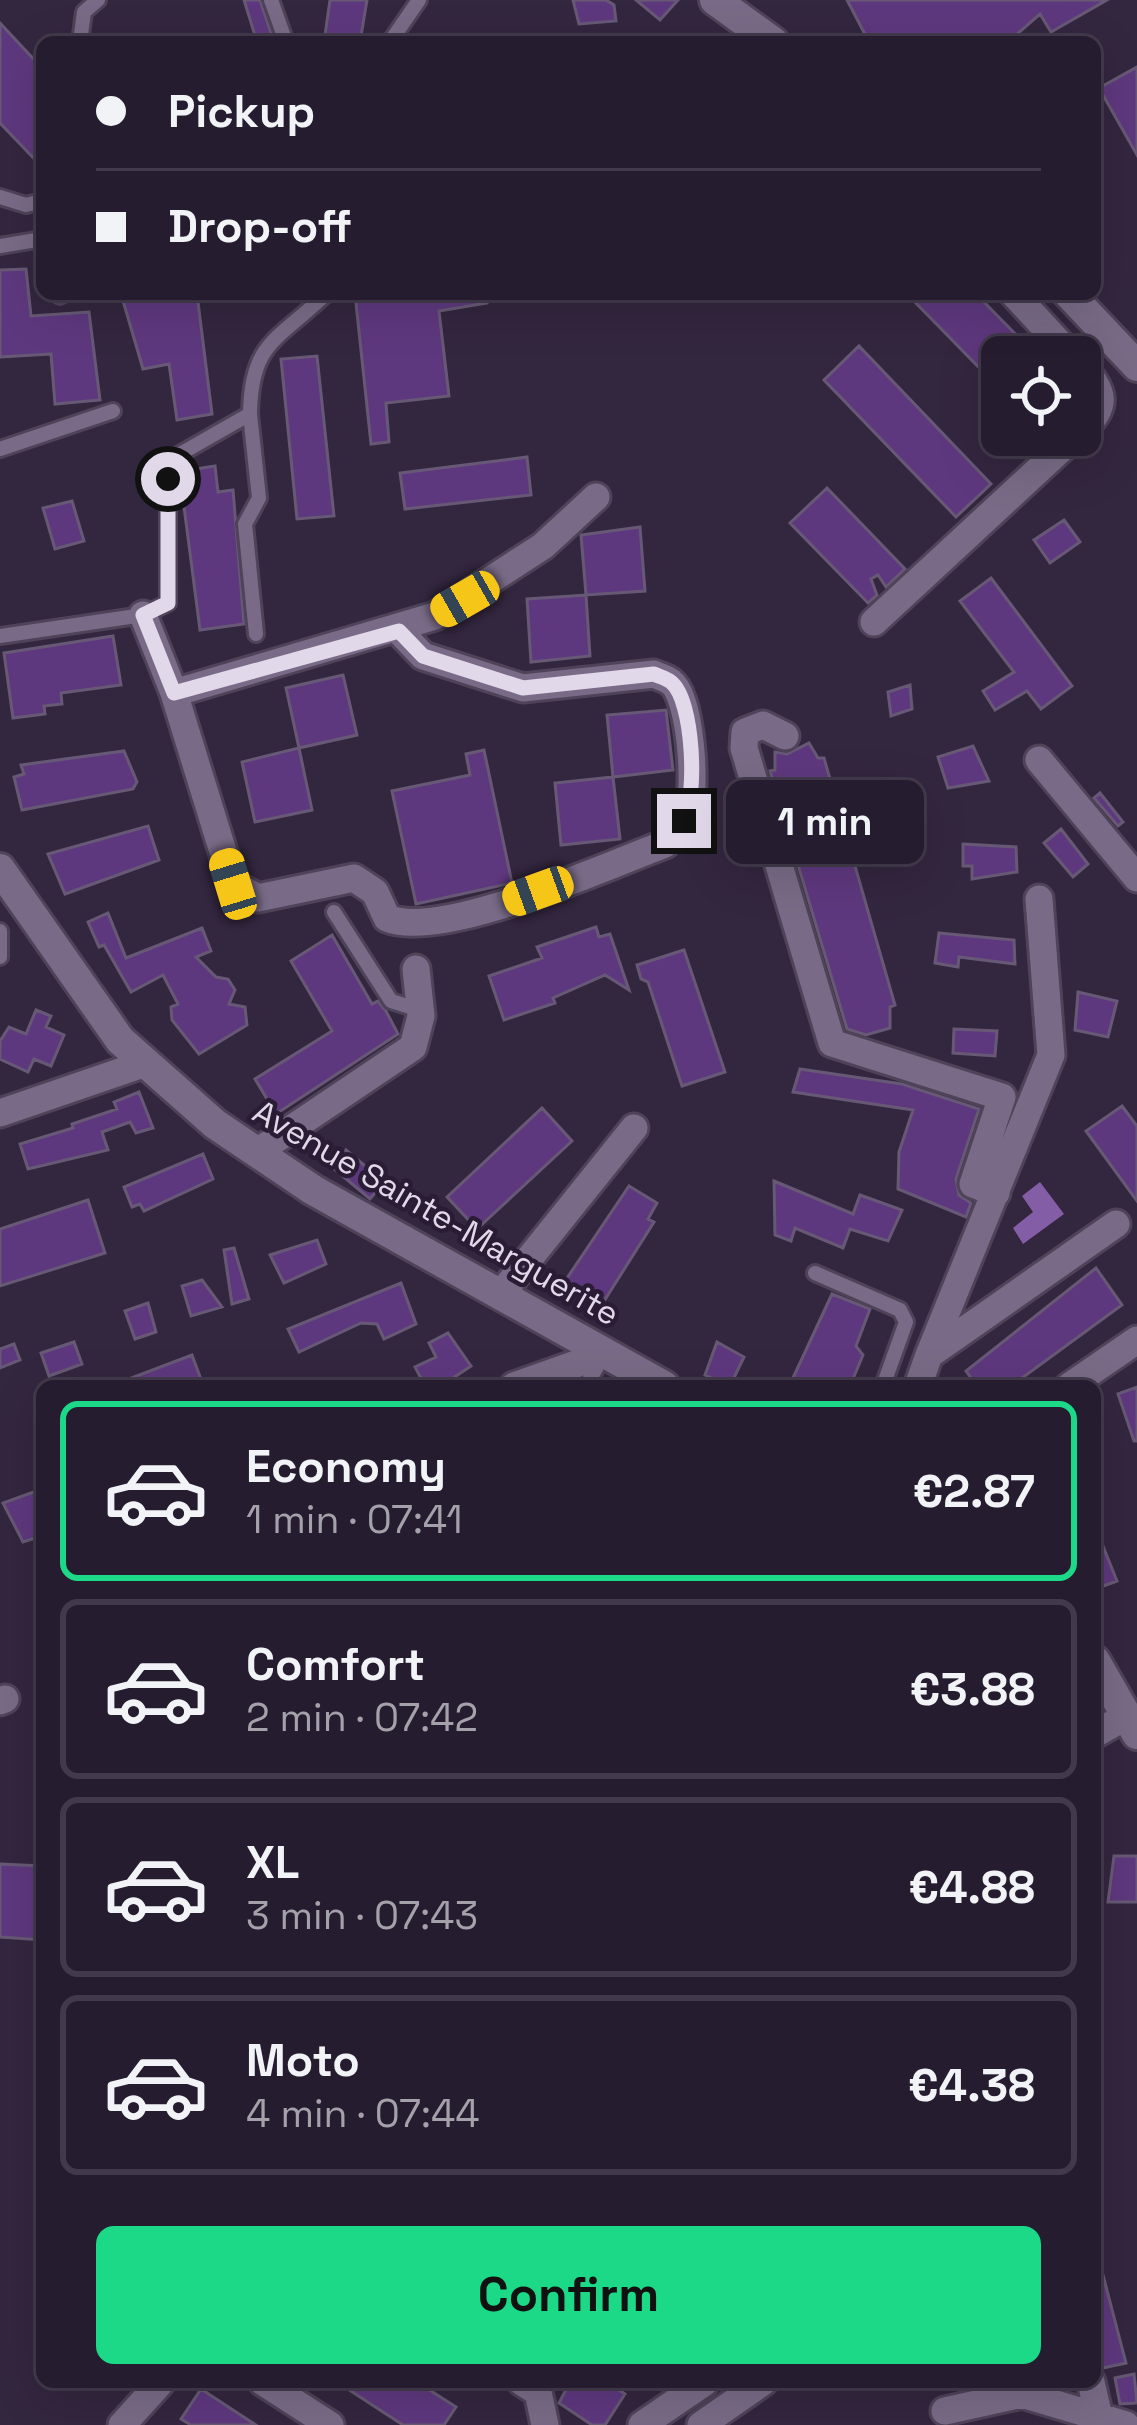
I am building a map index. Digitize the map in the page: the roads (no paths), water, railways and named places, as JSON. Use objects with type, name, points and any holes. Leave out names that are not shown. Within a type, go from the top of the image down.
[{"type":"street","points":[[715,0],[765,36]]},
{"type":"street","points":[[1019,300],[1052,336]]},
{"type":"street","points":[[1075,300],[1137,366]]},
{"type":"street","points":[[874,622],[1053,456]]},
{"type":"street","points":[[174,693],[399,631],[435,616],[543,546],[596,497]]},
{"type":"street","points":[[143,615],[174,693],[233,884],[258,898],[354,878],[375,892],[386,918],[404,925],[496,907],[665,844],[676,833],[689,811],[694,784],[683,700],[673,683],[654,674],[523,688],[423,656],[399,631]]},
{"type":"street","points":[[785,736],[763,725],[745,732],[744,748],[832,1043],[1003,1097],[974,1184],[996,1193]]},
{"type":"street","points":[[1039,760],[1137,878]]},
{"type":"street","name":"Avenue Sainte-Marguerite","points":[[0,869],[49,946],[143,1064],[257,1152],[653,1380]]},
{"type":"street","points":[[920,1380],[1051,1055],[1039,899]]},
{"type":"street","points":[[257,1152],[413,1047],[420,1010],[416,969]]},
{"type":"street","points":[[0,1113],[143,1064]]},
{"type":"street","points":[[500,1295],[634,1128]]},
{"type":"street","points":[[929,1355],[1115,1224]]},
{"type":"street","points":[[1079,1380],[1137,1340]]},
{"type":"street","points":[[531,1380],[604,1354]]},
{"type":"street","points":[[1101,1671],[1132,1725],[1101,1733]]},
{"type":"street","points":[[136,2420],[157,2388]]},
{"type":"street","points":[[272,2388],[331,2425]]},
{"type":"street","points":[[532,2388],[538,2392],[545,2425]]},
{"type":"street","points":[[642,2425],[696,2388]]},
{"type":"street","points":[[701,2425],[754,2388]]},
{"type":"street","points":[[940,2388],[947,2418],[1022,2394],[1112,2421]]},
{"type":"street","points":[[1094,2388],[1112,2421]]},
{"type":"lane","points":[[81,36],[84,12],[98,0]]},
{"type":"lane","points":[[271,0],[284,36]]},
{"type":"lane","points":[[394,36],[418,0]]},
{"type":"lane","points":[[0,197],[26,205],[36,202]]},
{"type":"lane","points":[[0,246],[36,240]]},
{"type":"lane","points":[[256,634],[245,524],[259,498],[250,414],[251,372],[258,356],[319,300]]},
{"type":"lane","points":[[0,448],[113,411]]},
{"type":"lane","points":[[0,636],[143,615],[168,603],[168,479],[173,458],[250,414]]},
{"type":"lane","points":[[334,912],[391,1001],[420,1010]]},
{"type":"lane","points":[[0,931],[0,957]]},
{"type":"lane","points":[[815,1273],[900,1310],[906,1322],[885,1380]]},
{"type":"lane","points":[[589,1380],[604,1354]]}]
